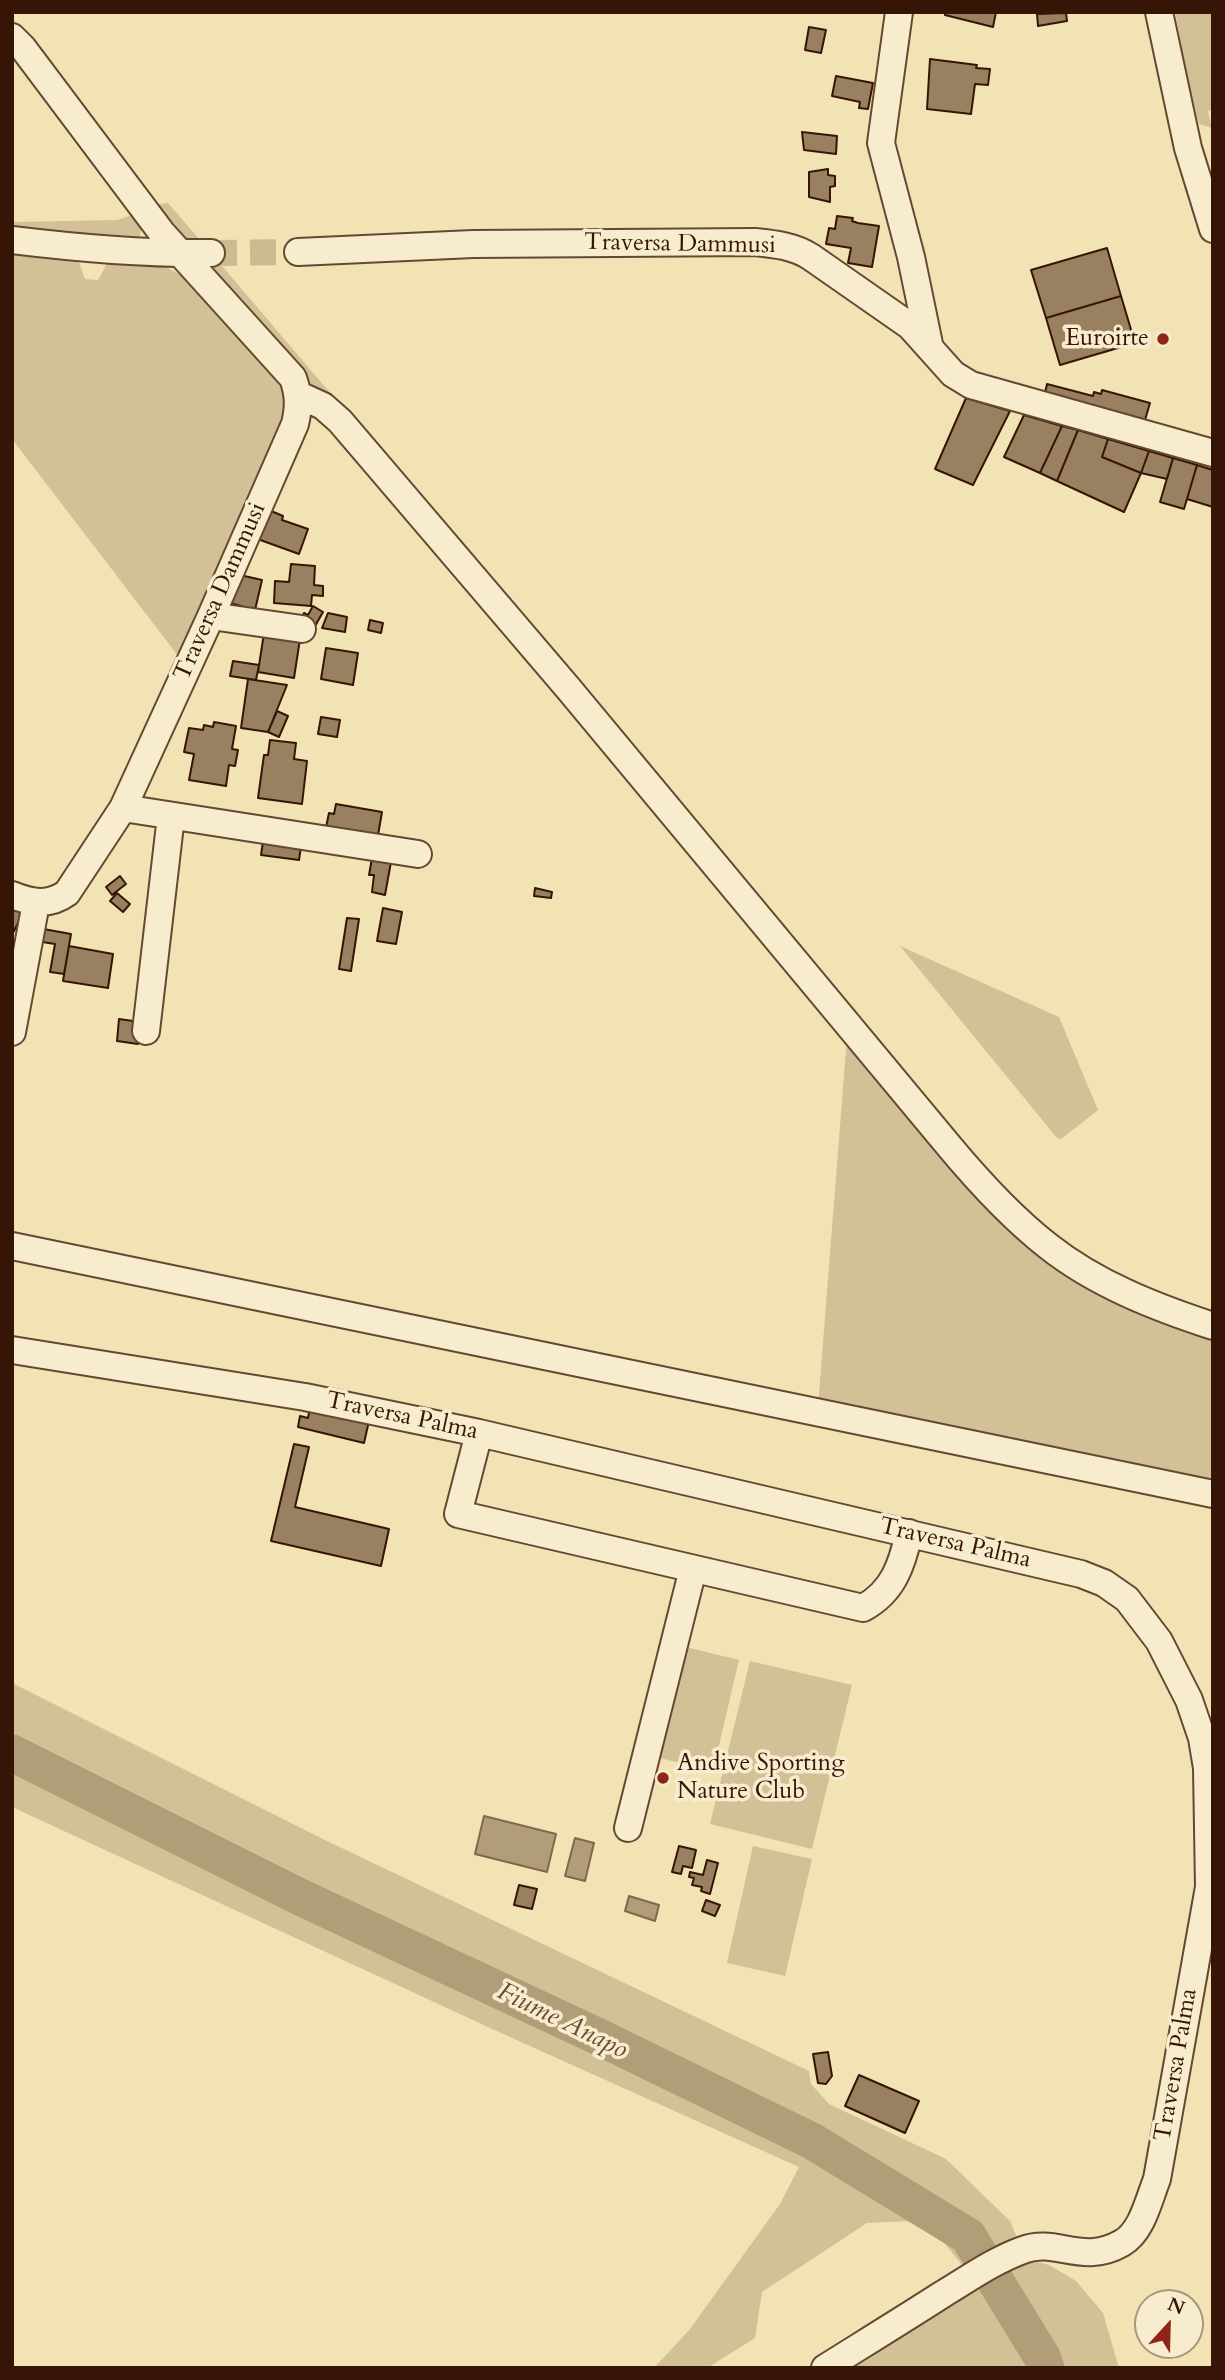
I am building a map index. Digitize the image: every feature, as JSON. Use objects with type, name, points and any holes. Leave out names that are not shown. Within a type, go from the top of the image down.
[{"type":"street","points":[[899,12],[881,144],[911,257],[929,344]]},
{"type":"street","points":[[1159,12],[1188,148],[1213,229]]},
{"type":"street","points":[[12,37],[162,233],[293,378],[299,395],[323,406],[340,421],[568,688],[949,1146],[1011,1214],[1049,1247],[1090,1274],[1135,1297],[1213,1326]]},
{"type":"street","points":[[12,240],[181,254],[211,253]]},
{"type":"street","name":"Traversa Dammusi","points":[[298,252],[473,244],[755,242],[779,245],[800,250],[910,326],[929,344],[936,357],[953,374],[971,386],[1213,453]]},
{"type":"street","name":"Traversa Dammusi","points":[[24,899],[59,899],[67,893],[122,808],[211,616],[295,424],[299,395]]},
{"type":"street","points":[[211,616],[302,629]]},
{"type":"street","points":[[122,808],[418,854]]},
{"type":"street","points":[[146,1031],[171,816]]},
{"type":"street","points":[[12,1032],[24,899]]},
{"type":"street","points":[[12,1246],[1213,1494]]},
{"type":"street","name":"Traversa Palma","points":[[12,1350],[305,1397],[479,1433],[1081,1574],[1104,1583],[1127,1599],[1159,1641],[1189,1700],[1202,1738],[1209,1887],[1157,2179],[1144,2213],[1125,2242],[1106,2250],[1085,2254],[1045,2246],[1024,2249],[972,2277],[825,2368]]},
{"type":"street","points":[[479,1433],[458,1514],[693,1569],[863,1608],[877,1601],[891,1584],[902,1563],[909,1533]]},
{"type":"street","points":[[628,1828],[693,1569]]},
{"type":"shaded area","points":[[1175,12],[1213,12],[1213,109],[1208,111],[1212,128],[1199,124]]},
{"type":"shaded area","points":[[168,203],[206,247],[186,246],[150,205]]},
{"type":"shaded area","points":[[132,215],[143,221],[138,245],[12,233],[12,222],[117,220]]},
{"type":"shaded area","points":[[12,253],[79,262],[85,279],[98,280],[108,262],[156,262],[191,280],[287,391],[290,411],[182,661],[12,439]]},
{"type":"shaded area","points":[[217,260],[348,414],[343,418],[292,366],[216,277],[214,268]]},
{"type":"shaded area","points":[[900,946],[1059,1017],[1098,1110],[1061,1139],[1057,1138]]},
{"type":"shaded area","points":[[847,1037],[984,1200],[1213,1334],[1213,1488],[818,1406]]},
{"type":"shaded area","points":[[686,1647],[739,1660],[713,1771],[660,1758]]},
{"type":"shaded area","points":[[750,1661],[852,1685],[812,1849],[710,1824]]},
{"type":"shaded area","points":[[12,1683],[327,1841],[809,2071],[811,2084],[829,2104],[946,2159],[1010,2221],[1030,2260],[1049,2265],[1076,2281],[1103,2313],[1119,2368],[849,2368],[972,2277],[936,2233],[907,2221],[867,2223],[762,2292],[755,2338],[707,2368],[654,2368],[690,2329],[780,2204],[799,2167],[501,2033],[12,1807]]},
{"type":"shaded area","points":[[484,1816],[556,1834],[547,1872],[475,1854]]},
{"type":"shaded area","points":[[575,1838],[594,1843],[585,1881],[565,1876]]},
{"type":"shaded area","points":[[753,1846],[812,1859],[785,1976],[727,1963]]},
{"type":"shaded area","points":[[629,1896],[659,1905],[655,1921],[625,1911]]},
{"type":"building","points":[[945,12],[996,12],[993,27],[945,15]]},
{"type":"building","points":[[1066,13],[1067,21],[1038,26],[1037,14]]},
{"type":"building","points":[[809,27],[826,30],[821,53],[805,50]]},
{"type":"building","points":[[930,59],[990,69],[988,85],[975,84],[971,114],[927,109]]},
{"type":"building","points":[[836,76],[873,83],[868,109],[859,108],[860,102],[832,96]]},
{"type":"building","points":[[802,132],[837,136],[836,154],[804,150]]},
{"type":"building","points":[[828,169],[828,175],[835,176],[835,186],[830,187],[830,202],[809,197],[809,172]]},
{"type":"building","points":[[837,216],[879,226],[872,267],[848,263],[851,248],[826,244],[829,228],[835,229]]},
{"type":"building","points":[[1107,248],[1121,296],[1046,318],[1031,270]]},
{"type":"building","points":[[1121,296],[1135,343],[1060,365],[1046,318]]},
{"type":"building","points":[[1047,384],[1093,396],[1094,392],[1101,394],[1102,390],[1150,403],[1145,420],[1045,393]]},
{"type":"building","points":[[966,398],[1010,411],[973,485],[935,469]]},
{"type":"building","points":[[1024,415],[1062,426],[1040,473],[1004,457]]},
{"type":"building","points":[[1062,426],[1078,430],[1057,481],[1040,473]]},
{"type":"building","points":[[1078,430],[1108,439],[1102,457],[1141,473],[1124,512],[1057,481]]},
{"type":"building","points":[[1108,439],[1149,451],[1141,473],[1102,457]]},
{"type":"building","points":[[1149,451],[1173,458],[1167,479],[1141,473]]},
{"type":"building","points":[[1173,458],[1197,465],[1184,509],[1160,502]]},
{"type":"building","points":[[1197,465],[1213,470],[1213,507],[1187,499]]},
{"type":"building","points":[[264,508],[283,516],[282,520],[308,529],[299,554],[252,537]]},
{"type":"building","points":[[291,564],[315,566],[314,585],[323,586],[323,596],[312,595],[311,606],[274,603],[275,581],[289,582]]},
{"type":"building","points":[[240,575],[262,580],[255,610],[230,603]]},
{"type":"building","points":[[313,606],[323,612],[314,628],[300,620],[304,613],[308,615]]},
{"type":"building","points":[[328,613],[347,617],[345,632],[322,628]]},
{"type":"building","points":[[370,620],[383,623],[381,633],[368,630]]},
{"type":"building","points":[[264,633],[300,639],[294,678],[258,672]]},
{"type":"building","points":[[326,648],[358,653],[353,685],[321,679]]},
{"type":"building","points":[[233,661],[259,665],[256,680],[230,676]]},
{"type":"building","points":[[248,679],[287,685],[268,732],[241,728]]},
{"type":"building","points":[[277,711],[288,716],[279,737],[268,732]]},
{"type":"building","points":[[321,717],[340,720],[337,737],[318,734]]},
{"type":"building","points":[[214,722],[236,726],[232,749],[238,750],[235,766],[229,765],[226,786],[189,780],[194,754],[184,752],[189,728],[203,730],[204,725],[213,727]]},
{"type":"building","points":[[270,740],[296,743],[294,759],[307,761],[302,804],[258,798],[264,755],[268,755]]},
{"type":"building","points":[[336,804],[382,812],[377,841],[325,832],[329,813],[334,814]]},
{"type":"building","points":[[264,835],[302,840],[299,860],[261,855]]},
{"type":"building","points":[[372,858],[391,862],[385,895],[372,892],[374,875],[369,875]]},
{"type":"building","points":[[120,876],[126,884],[112,895],[106,887]]},
{"type":"building","points":[[535,888],[552,892],[551,898],[534,896]]},
{"type":"building","points":[[117,893],[130,904],[123,912],[110,901]]},
{"type":"building","points":[[12,905],[24,911],[12,935]]},
{"type":"building","points":[[383,908],[402,912],[396,944],[377,941]]},
{"type":"building","points":[[347,918],[359,919],[351,971],[339,969]]},
{"type":"building","points":[[38,928],[71,934],[64,974],[50,972],[55,944],[36,941]]},
{"type":"building","points":[[69,946],[113,954],[108,988],[63,981]]},
{"type":"building","points":[[119,1019],[140,1022],[138,1044],[117,1041]]},
{"type":"building","points":[[310,1408],[369,1421],[364,1443],[298,1427],[300,1416],[308,1418]]},
{"type":"building","points":[[294,1444],[309,1447],[295,1507],[389,1529],[381,1566],[271,1541]]},
{"type":"building","points":[[679,1846],[696,1850],[692,1868],[683,1866],[681,1874],[672,1872]]},
{"type":"building","points":[[707,1860],[718,1863],[710,1894],[701,1891],[702,1887],[692,1885],[694,1878],[689,1877],[690,1872],[703,1875]]},
{"type":"building","points":[[519,1885],[537,1889],[532,1909],[514,1905]]},
{"type":"building","points":[[706,1900],[720,1905],[715,1916],[702,1911]]},
{"type":"building","points":[[828,2052],[832,2076],[826,2084],[818,2083],[813,2054]]},
{"type":"building","points":[[859,2075],[919,2101],[905,2133],[845,2106]]},
{"type":"waterway","name":"Fiume Anapo","points":[[12,1753],[300,1897],[599,2037],[812,2141],[968,2236],[1042,2357],[1046,2368]]},
{"type":"tunnel","points":[[211,253],[298,252]]},
{"type":"place","name":"Euroirte","points":[[1163,339]]},
{"type":"place","name":"Andive Sporting Nature Club","points":[[663,1778]]}]
